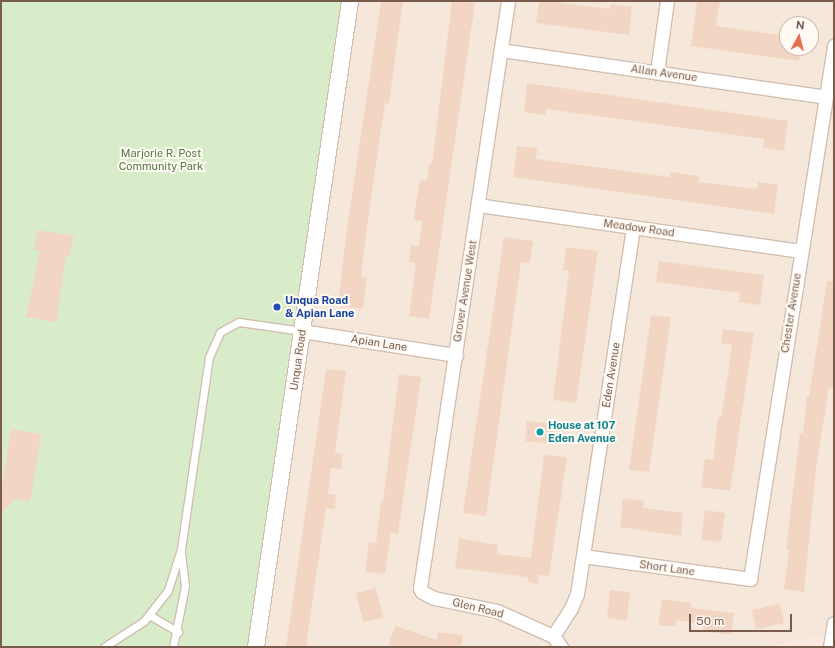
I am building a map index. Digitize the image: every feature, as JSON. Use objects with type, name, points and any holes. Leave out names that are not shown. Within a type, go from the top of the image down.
[{"type":"street","name":"Unqua Road","points":[[256,647],[350,1]]},
{"type":"street","name":"Grover Avenue West","points":[[420,581],[428,546],[508,1]]},
{"type":"street","points":[[657,72],[667,1]]},
{"type":"street","name":"Chester Avenue","points":[[750,579],[800,251],[834,46]]},
{"type":"street","name":"Allan Avenue","points":[[501,50],[826,97]]},
{"type":"street","name":"Meadow Road","points":[[478,205],[800,251]]},
{"type":"street","name":"Eden Avenue","points":[[553,636],[571,608],[577,594],[633,227]]},
{"type":"street","name":"Apian Lane","points":[[302,331],[456,355]]},
{"type":"street","name":"Short Lane","points":[[583,556],[750,579]]},
{"type":"street","name":"Glen Road","points":[[420,581],[422,592],[427,595],[497,611],[553,636],[562,647]]},
{"type":"street","points":[[830,647],[834,623]]},
{"type":"lane","points":[[104,647],[123,638],[149,615],[168,590],[181,549],[209,357],[220,332],[239,322],[302,331]]},
{"type":"lane","points":[[173,647],[178,632],[185,586],[181,549]]},
{"type":"lane","points":[[149,615],[178,632]]},
{"type":"shaded area","points":[[345,1],[834,1],[834,640],[819,637],[771,647],[251,647]]},
{"type":"shaded area","points":[[819,637],[834,640],[834,647],[771,647]]},
{"type":"green space","name":"Marjorie R. Post Community Park","points":[[1,1],[345,1],[251,647],[1,647]]},
{"type":"building","points":[[381,1],[403,1],[389,104],[385,103],[367,227],[361,277],[367,278],[363,309],[338,306],[346,235]]},
{"type":"building","points":[[452,1],[475,3],[429,319],[409,316],[416,263],[409,262],[411,245],[419,246],[422,221],[414,220],[416,203],[420,180],[427,181],[429,163],[432,164]]},
{"type":"building","points":[[539,1],[561,1],[561,3],[610,9],[611,4],[632,7],[629,35],[536,23]]},
{"type":"building","points":[[697,1],[720,1],[716,26],[779,35],[779,56],[800,56],[799,61],[691,46]]},
{"type":"building","points":[[527,83],[788,121],[784,151],[763,148],[764,139],[546,109],[545,115],[524,112]]},
{"type":"building","points":[[517,146],[537,148],[536,159],[670,177],[671,172],[699,176],[699,182],[757,189],[758,182],[778,185],[774,214],[513,177]]},
{"type":"building","points":[[38,230],[74,236],[70,257],[66,256],[56,322],[26,317],[40,251],[34,250]]},
{"type":"building","points":[[504,237],[533,241],[530,263],[521,262],[486,516],[463,513]]},
{"type":"building","points":[[566,247],[598,251],[576,403],[553,400],[569,271],[563,270]]},
{"type":"building","points":[[659,261],[764,275],[760,305],[739,302],[740,293],[656,282]]},
{"type":"building","points":[[827,281],[834,281],[834,388],[829,387],[816,469],[804,592],[784,589],[789,550],[786,549],[800,433],[803,433],[807,397],[809,397]]},
{"type":"building","points":[[651,315],[671,317],[649,472],[629,470]]},
{"type":"building","points":[[723,329],[754,333],[730,491],[701,487],[705,459],[713,460],[718,417],[721,417],[728,374],[732,345],[721,343]]},
{"type":"building","points":[[326,369],[346,371],[335,453],[343,454],[341,469],[331,468],[328,494],[336,495],[335,509],[326,508],[306,647],[286,647]]},
{"type":"building","points":[[399,374],[421,377],[398,534],[391,533],[385,574],[365,572],[369,542],[376,543],[381,501],[383,502]]},
{"type":"building","name":"House at 107 Eden Avenue","points":[[527,421],[555,424],[553,444],[525,441]]},
{"type":"building","points":[[11,429],[41,434],[30,501],[15,499],[1,513],[1,493]]},
{"type":"building","points":[[544,455],[567,457],[549,576],[539,575],[538,584],[528,582],[528,577],[455,568],[459,538],[498,545],[497,554],[531,558]]},
{"type":"building","points":[[623,498],[644,501],[643,508],[683,513],[681,536],[620,527]]},
{"type":"building","points":[[705,510],[725,513],[721,542],[701,540]]},
{"type":"building","points":[[376,588],[383,618],[363,622],[356,593]]},
{"type":"building","points":[[610,590],[630,592],[627,621],[607,618]]},
{"type":"building","points":[[662,599],[691,603],[691,608],[734,613],[731,635],[703,631],[704,624],[676,620],[675,627],[658,625]]},
{"type":"building","points":[[780,604],[784,623],[756,629],[752,610]]},
{"type":"building","points":[[395,626],[437,640],[438,632],[463,635],[461,647],[397,647],[389,644]]},
{"type":"place","name":"Unqua Road & Apian Lane","points":[[277,307]]},
{"type":"place","name":"House at 107 Eden Avenue","points":[[540,432]]}]
